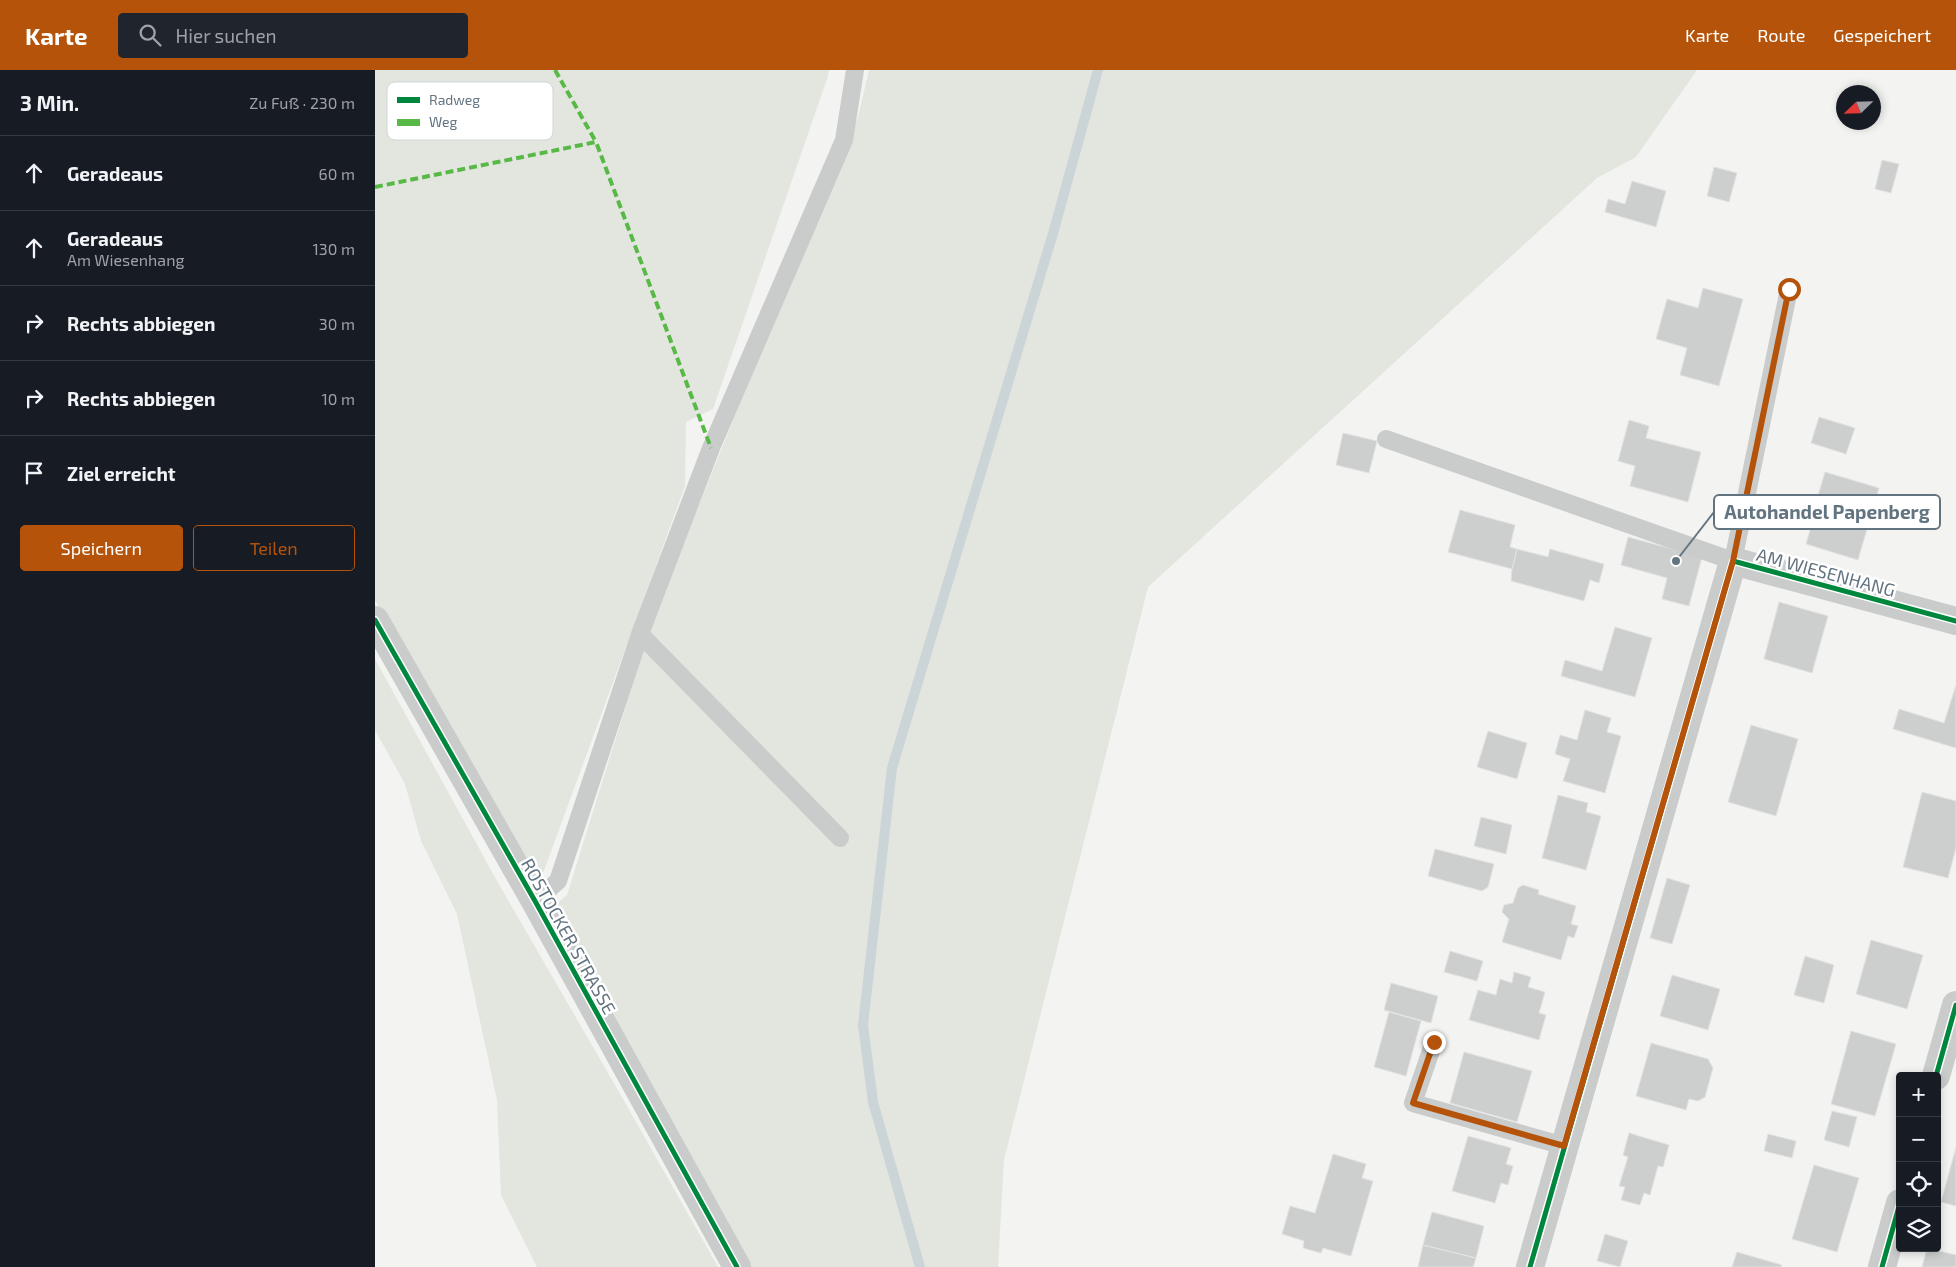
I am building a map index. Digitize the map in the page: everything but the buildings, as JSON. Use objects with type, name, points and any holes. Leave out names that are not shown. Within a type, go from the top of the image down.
[{"type":"street","name":"AM WIESENHANG","points":[[1529,1267],[1733,561],[1956,621]]},
{"type":"street","name":"ROSTOCKER STRASSE","points":[[375,620],[535,901],[737,1267]]},
{"type":"street","points":[[1937,1072],[1956,1005]]},
{"type":"street","points":[[1882,1267],[1899,1207]]},
{"type":"lane","points":[[535,901],[558,881],[640,634],[711,448],[844,140],[855,70]]},
{"type":"lane","points":[[1386,439],[1733,561],[1789,289]]},
{"type":"lane","points":[[640,634],[840,838]]},
{"type":"lane","points":[[1434,1042],[1413,1103],[1564,1146]]},
{"type":"shaded area","points":[[375,70],[829,70],[713,409],[686,422],[685,486],[542,876],[532,880],[375,600]]},
{"type":"shaded area","points":[[869,70],[1697,70],[1636,157],[1597,178],[1148,587],[1004,1160],[998,1267],[750,1267],[551,909],[567,895],[653,619],[738,408],[825,203],[858,117]]},
{"type":"shaded area","points":[[375,659],[497,881],[718,1267],[537,1267],[501,1195],[497,1100],[457,914],[421,841],[405,784],[375,730]]},
{"type":"waterway","points":[[920,1267],[873,1102],[863,1025],[892,768],[1054,230],[1098,70]]},
{"type":"marked path","points":[[555,70],[596,142]]},
{"type":"marked path","points":[[375,187],[596,142],[711,448]]},
{"type":"cycle path","points":[[1530,1267],[1733,561],[1956,621]]},
{"type":"cycle path","points":[[375,620],[535,901],[737,1267]]},
{"type":"cycle path","points":[[1937,1072],[1956,1005]]},
{"type":"cycle path","points":[[1882,1267],[1899,1207]]},
{"type":"place","name":"Autohandel Papenberg","points":[[1676,561]]},
{"type":"route","points":[[1434,1042],[1413,1103],[1564,1146],[1733,561],[1789,289]]}]
